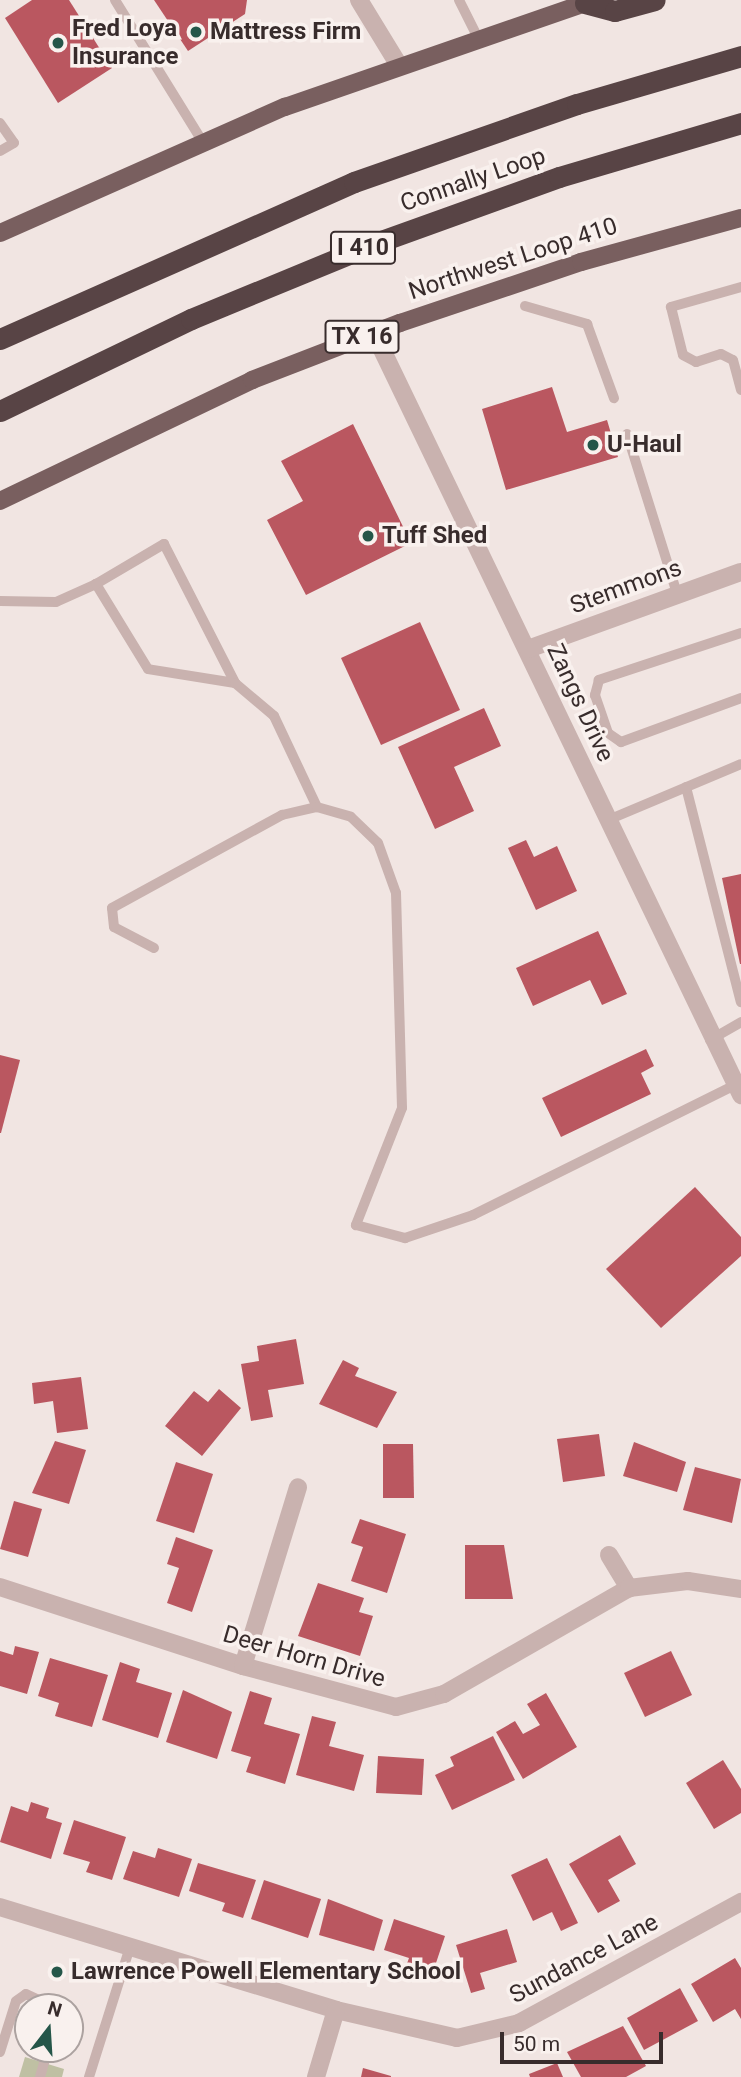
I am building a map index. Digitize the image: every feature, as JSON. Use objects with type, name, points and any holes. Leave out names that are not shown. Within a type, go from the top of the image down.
[{"type":"highway","points":[[590,1],[615,11],[655,0]]},
{"type":"highway","name":"Connally Loop","points":[[0,339],[354,182],[565,108],[741,56]]},
{"type":"highway","name":"Connally Loop","points":[[0,411],[191,319],[373,244],[559,177],[741,123]]},
{"type":"main road","points":[[0,233],[202,141],[398,64],[590,1]]},
{"type":"main road","name":"Northwest Loop 410","points":[[0,501],[252,380],[374,333],[581,261],[741,218]]},
{"type":"street","points":[[359,0],[398,64]]},
{"type":"street","name":"Zangs Drive","points":[[374,333],[528,649],[710,1040],[738,1090]]},
{"type":"street","name":"Stemmons","points":[[528,649],[741,572]]},
{"type":"street","points":[[243,1666],[298,1487]]},
{"type":"street","points":[[609,1555],[629,1588]]},
{"type":"street","name":"Deer Horn Drive","points":[[0,1587],[369,1704],[417,1705],[629,1588],[688,1581],[741,1589]]},
{"type":"street","name":"Sundance Lane","points":[[0,1907],[336,2010],[457,2038],[495,2033],[741,1902]]},
{"type":"street","points":[[316,2077],[336,2010]]},
{"type":"lane","points":[[116,0],[202,141]]},
{"type":"lane","points":[[459,0],[477,36]]},
{"type":"lane","points":[[0,123],[14,143],[0,151]]},
{"type":"lane","points":[[741,287],[671,307],[683,355],[696,362],[722,354],[733,360],[741,390]]},
{"type":"lane","points":[[526,306],[587,324],[614,398]]},
{"type":"lane","points":[[627,434],[677,594]]},
{"type":"lane","points":[[0,601],[56,602],[96,584],[164,544],[235,683],[274,716],[317,807]]},
{"type":"lane","points":[[96,584],[148,669],[235,683]]},
{"type":"lane","points":[[741,633],[599,680],[594,695],[608,733],[621,741],[741,698]]},
{"type":"lane","points":[[608,820],[741,764]]},
{"type":"lane","points":[[686,787],[741,1002]]},
{"type":"lane","points":[[154,948],[114,927],[112,908],[282,814],[317,807],[351,817],[379,843],[396,893],[402,1108],[380,1178],[356,1224],[405,1238],[473,1215],[738,1090]]},
{"type":"lane","points":[[710,1040],[741,1023]]},
{"type":"lane","points":[[89,2077],[130,1947]]},
{"type":"lane","points":[[0,2052],[14,2007]]},
{"type":"green space","points":[[23,2063],[44,2063],[64,2069],[62,2077],[19,2077]]},
{"type":"building","name":"Fred Loya Insurance","points":[[32,0],[69,0],[112,68],[58,103],[5,18]]},
{"type":"building","name":"Mattress Firm","points":[[154,0],[247,0],[245,14],[188,51]]},
{"type":"building","points":[[552,387],[567,432],[607,420],[618,457],[506,490],[482,409]]},
{"type":"building","points":[[353,424],[411,543],[306,595],[267,520],[303,501],[281,461]]},
{"type":"building","points":[[420,622],[460,710],[381,745],[341,658]]},
{"type":"building","points":[[484,708],[501,746],[454,767],[474,811],[435,829],[398,747]]},
{"type":"building","points":[[526,840],[534,857],[557,846],[577,891],[536,910],[508,848]]},
{"type":"building","points":[[741,874],[741,964],[740,964],[722,878]]},
{"type":"building","points":[[598,931],[627,994],[602,1005],[590,980],[533,1006],[516,968]]},
{"type":"building","points":[[646,1049],[654,1066],[641,1073],[651,1094],[561,1137],[542,1098]]},
{"type":"building","points":[[0,1055],[20,1060],[1,1133],[0,1133]]},
{"type":"building","points":[[695,1187],[741,1237],[741,1256],[661,1328],[606,1269]]},
{"type":"building","points":[[296,1339],[304,1384],[268,1390],[273,1417],[251,1421],[241,1364],[259,1361],[257,1346]]},
{"type":"building","points":[[343,1360],[359,1368],[355,1376],[397,1392],[377,1428],[319,1404]]},
{"type":"building","points":[[81,1377],[88,1429],[57,1433],[53,1401],[34,1404],[32,1383]]},
{"type":"building","points":[[219,1389],[241,1408],[202,1456],[165,1426],[194,1391],[208,1402]]},
{"type":"building","points":[[599,1434],[605,1476],[563,1482],[557,1439]]},
{"type":"building","points":[[55,1441],[86,1450],[69,1504],[32,1493]]},
{"type":"building","points":[[634,1442],[686,1462],[677,1492],[623,1476]]},
{"type":"building","points":[[383,1444],[413,1444],[414,1498],[383,1498]]},
{"type":"building","points":[[176,1462],[213,1474],[194,1533],[156,1521]]},
{"type":"building","points":[[695,1467],[741,1479],[732,1523],[683,1510]]},
{"type":"building","points":[[14,1501],[42,1509],[28,1557],[0,1549]]},
{"type":"building","points":[[360,1519],[406,1534],[387,1593],[351,1581],[363,1547],[351,1543]]},
{"type":"building","points":[[176,1537],[213,1550],[192,1612],[167,1603],[179,1568],[167,1564]]},
{"type":"building","points":[[465,1545],[504,1545],[513,1599],[465,1599]]},
{"type":"building","points":[[318,1583],[364,1598],[359,1612],[373,1616],[360,1656],[298,1636]]},
{"type":"building","points":[[15,1646],[39,1652],[27,1694],[0,1686],[0,1651],[13,1655]]},
{"type":"building","points":[[671,1651],[692,1695],[645,1717],[624,1673]]},
{"type":"building","points":[[50,1658],[108,1675],[92,1727],[55,1716],[59,1703],[38,1696]]},
{"type":"building","points":[[120,1662],[140,1669],[136,1682],[172,1693],[158,1738],[102,1720]]},
{"type":"building","points":[[183,1690],[232,1712],[217,1759],[166,1742]]},
{"type":"building","points":[[250,1691],[272,1698],[264,1724],[300,1734],[285,1784],[246,1772],[251,1757],[231,1751]]},
{"type":"building","points":[[546,1693],[577,1747],[523,1779],[496,1732],[515,1721],[523,1734],[540,1725],[527,1704]]},
{"type":"building","points":[[312,1716],[336,1722],[329,1746],[364,1755],[354,1791],[296,1775]]},
{"type":"building","points":[[493,1736],[515,1780],[452,1810],[435,1775],[454,1766],[450,1757]]},
{"type":"building","points":[[378,1756],[424,1759],[422,1795],[376,1793]]},
{"type":"building","points":[[723,1760],[741,1789],[741,1813],[714,1829],[686,1783]]},
{"type":"building","points":[[31,1802],[49,1808],[46,1818],[62,1823],[51,1859],[0,1842],[11,1806],[28,1812]]},
{"type":"building","points":[[74,1820],[126,1837],[112,1880],[86,1872],[90,1862],[63,1854]]},
{"type":"building","points":[[620,1835],[636,1864],[608,1880],[620,1901],[598,1913],[569,1864]]},
{"type":"building","points":[[158,1848],[192,1859],[179,1897],[123,1879],[133,1851],[155,1858]]},
{"type":"building","points":[[547,1858],[578,1923],[561,1931],[552,1912],[533,1921],[511,1875]]},
{"type":"building","points":[[198,1863],[256,1880],[243,1918],[222,1911],[225,1903],[189,1891]]},
{"type":"building","points":[[264,1880],[321,1899],[308,1938],[251,1919]]},
{"type":"building","points":[[328,1899],[383,1920],[374,1951],[319,1935]]},
{"type":"building","points":[[394,1919],[445,1936],[431,1978],[405,1969],[409,1958],[384,1950]]},
{"type":"building","points":[[507,1929],[517,1962],[480,1973],[485,1989],[471,1993],[456,1945]]},
{"type":"building","points":[[735,1958],[741,1968],[741,2019],[735,2009],[713,2022],[691,1984]]},
{"type":"building","points":[[680,1988],[698,2021],[644,2050],[627,2018]]},
{"type":"building","points":[[623,2026],[646,2066],[626,2077],[581,2077],[567,2052]]},
{"type":"building","points":[[557,2063],[563,2077],[530,2077],[529,2074]]},
{"type":"building","points":[[363,2068],[391,2076],[391,2077],[361,2077]]},
{"type":"place","name":"Mattress Firm","points":[[196,32]]},
{"type":"place","name":"Fred Loya Insurance","points":[[58,43]]},
{"type":"place","name":"U-Haul","points":[[593,445]]},
{"type":"place","name":"Tuff Shed","points":[[368,536]]},
{"type":"place","name":"Lawrence Powell Elementary School","points":[[57,1972]]}]
